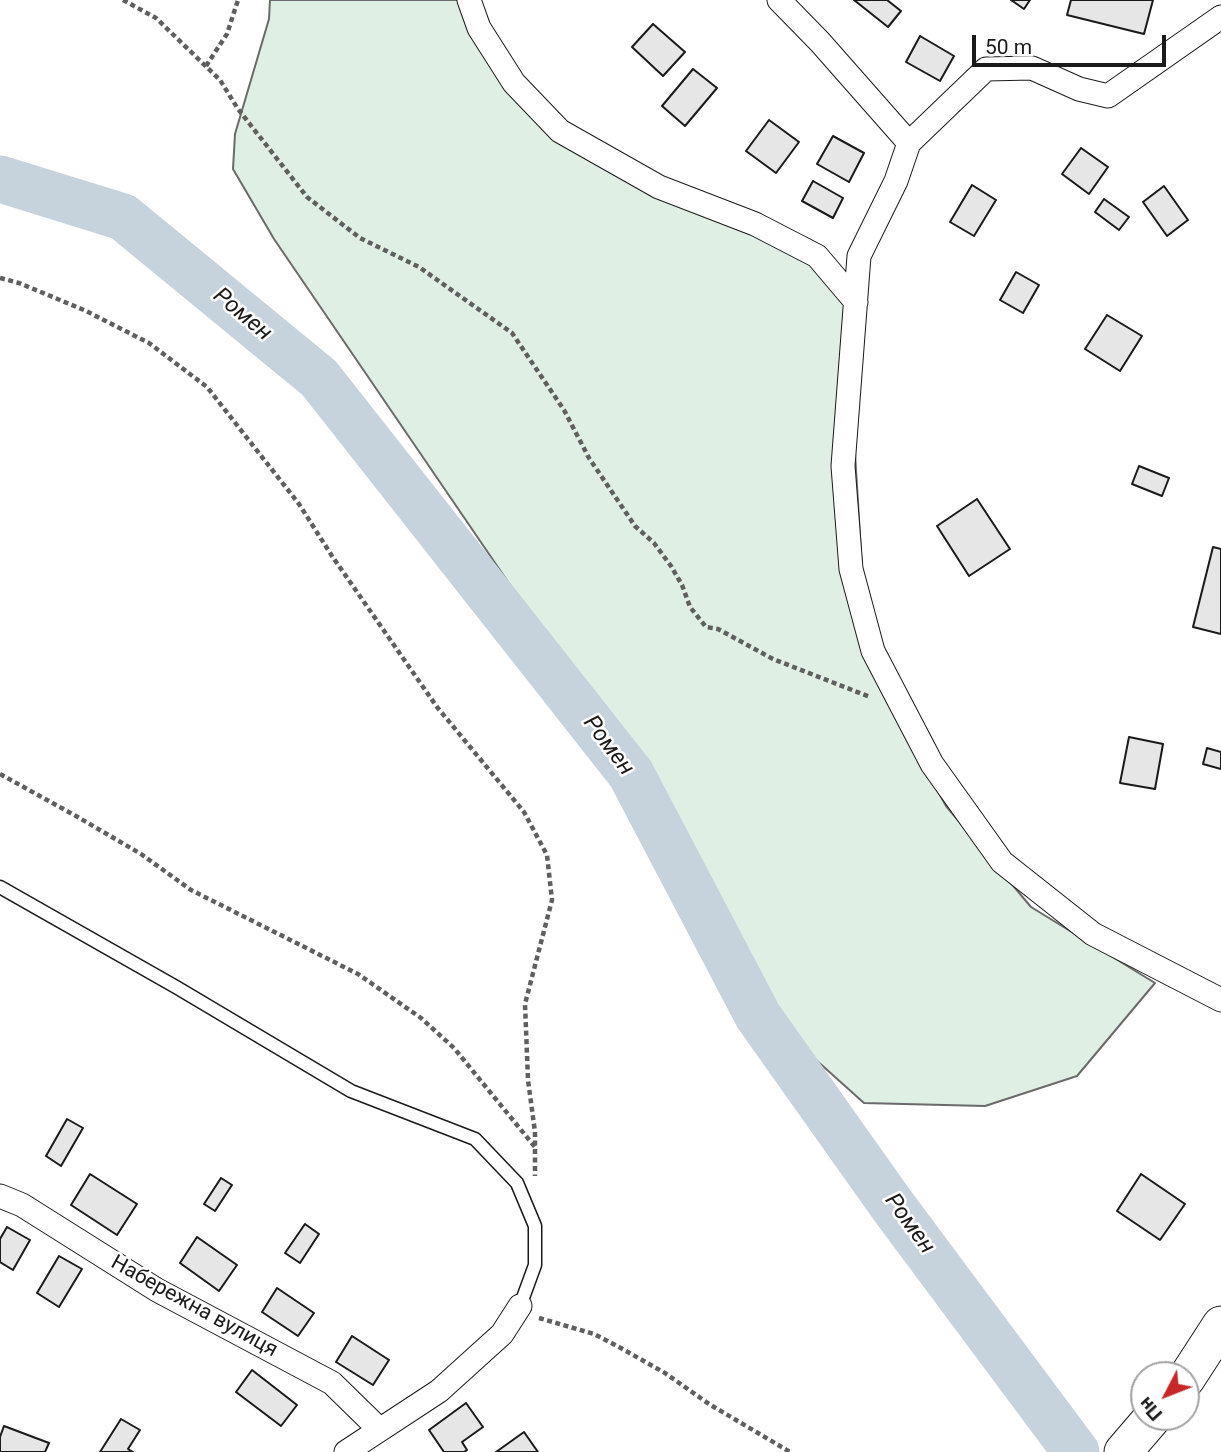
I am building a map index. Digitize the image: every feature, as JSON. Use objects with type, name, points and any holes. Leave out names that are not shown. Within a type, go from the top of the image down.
[{"type":"main road","points":[[1197,1361],[1221,1325]]},
{"type":"main road","points":[[1123,1452],[1141,1431]]},
{"type":"street","points":[[468,0],[479,28],[514,83],[560,131],[659,187],[755,224],[817,256],[856,302]]},
{"type":"street","points":[[779,0],[909,143]]},
{"type":"street","points":[[1221,17],[1108,96],[1079,89],[1032,68],[986,69],[909,143],[896,181],[859,256],[844,466],[850,569],[873,651],[932,764],[1002,862],[1093,934],[1221,1000]]},
{"type":"street","name":"Набережна вулиця","points":[[0,1196],[22,1205],[157,1290],[332,1382],[379,1429]]},
{"type":"street","points":[[346,1452],[439,1391],[502,1334],[516,1312]]},
{"type":"lane","points":[[0,887],[351,1091],[475,1139],[517,1183],[535,1226],[535,1265],[516,1312]]},
{"type":"path","points":[[124,0],[156,18],[220,80],[238,109],[307,197],[360,238],[419,267],[512,333],[564,410],[589,458],[635,526],[654,542],[666,558],[682,585],[690,607],[706,627],[718,629],[773,659],[839,683],[906,715]]},
{"type":"path","points":[[206,66],[228,34],[238,0]]},
{"type":"path","points":[[0,278],[84,310],[149,343],[207,387],[299,504],[437,707],[524,812],[547,855],[552,900],[525,1004],[536,1179]]},
{"type":"path","points":[[0,774],[141,854],[191,890],[358,974],[421,1018],[454,1048],[535,1148]]},
{"type":"path","points":[[516,1312],[594,1334],[665,1373],[709,1404],[790,1452]]},
{"type":"green space","points":[[270,0],[479,0],[485,33],[532,115],[821,257],[846,305],[863,585],[896,715],[946,806],[1031,907],[1155,983],[1077,1076],[985,1106],[864,1103],[767,1016],[704,879],[652,778],[562,661],[274,239],[233,169],[235,134],[269,19]]},
{"type":"building","points":[[854,0],[887,0],[901,11],[888,27]]},
{"type":"building","points":[[1011,0],[1030,0],[1024,9]]},
{"type":"building","points":[[1071,0],[1153,0],[1144,34],[1067,15]]},
{"type":"building","points":[[653,24],[685,52],[663,76],[632,47]]},
{"type":"building","points":[[920,36],[954,56],[940,81],[906,62]]},
{"type":"building","points":[[693,69],[717,88],[685,126],[662,106]]},
{"type":"building","points":[[769,120],[799,142],[776,173],[746,151]]},
{"type":"building","points":[[833,136],[864,153],[849,182],[817,164]]},
{"type":"building","points":[[1081,148],[1108,167],[1089,194],[1062,174]]},
{"type":"building","points":[[813,181],[843,198],[833,218],[802,201]]},
{"type":"building","points":[[972,185],[996,200],[974,236],[950,222]]},
{"type":"building","points":[[1164,186],[1188,220],[1167,236],[1143,202]]},
{"type":"building","points":[[1104,199],[1129,217],[1119,230],[1095,212]]},
{"type":"building","points":[[1016,272],[1039,285],[1023,313],[1000,300]]},
{"type":"building","points":[[1107,315],[1142,336],[1120,371],[1085,349]]},
{"type":"building","points":[[1139,466],[1169,478],[1162,496],[1132,484]]},
{"type":"building","points":[[977,499],[1010,549],[969,576],[937,526]]},
{"type":"building","points":[[1213,547],[1221,549],[1221,634],[1193,627]]},
{"type":"building","points":[[1129,737],[1163,744],[1155,789],[1120,783]]},
{"type":"building","points":[[1207,748],[1221,752],[1221,769],[1203,764]]},
{"type":"building","points":[[67,1119],[83,1128],[61,1166],[46,1156]]},
{"type":"building","points":[[90,1174],[137,1204],[117,1235],[71,1205]]},
{"type":"building","points":[[1141,1174],[1185,1204],[1160,1240],[1117,1211]]},
{"type":"building","points":[[221,1178],[232,1185],[215,1211],[204,1204]]},
{"type":"building","points":[[305,1224],[319,1234],[300,1263],[285,1253]]},
{"type":"building","points":[[7,1227],[30,1240],[13,1270],[0,1262],[0,1239]]},
{"type":"building","points":[[197,1237],[237,1265],[219,1291],[180,1263]]},
{"type":"building","points":[[59,1256],[82,1269],[59,1307],[37,1293]]},
{"type":"building","points":[[277,1288],[314,1313],[298,1336],[262,1312]]},
{"type":"building","points":[[352,1336],[389,1360],[373,1385],[336,1362]]},
{"type":"building","points":[[252,1370],[297,1405],[281,1426],[236,1392]]},
{"type":"building","points":[[466,1403],[483,1427],[462,1442],[467,1450],[464,1452],[444,1452],[429,1430]]},
{"type":"building","points":[[121,1419],[140,1430],[128,1449],[133,1452],[100,1452]]},
{"type":"building","points":[[4,1426],[49,1443],[45,1452],[0,1452],[0,1437]]},
{"type":"building","points":[[524,1432],[538,1452],[496,1452]]},
{"type":"waterway","name":"Ромен","points":[[0,179],[123,217],[319,378],[631,774],[758,1016],[892,1205],[1076,1452]]}]
